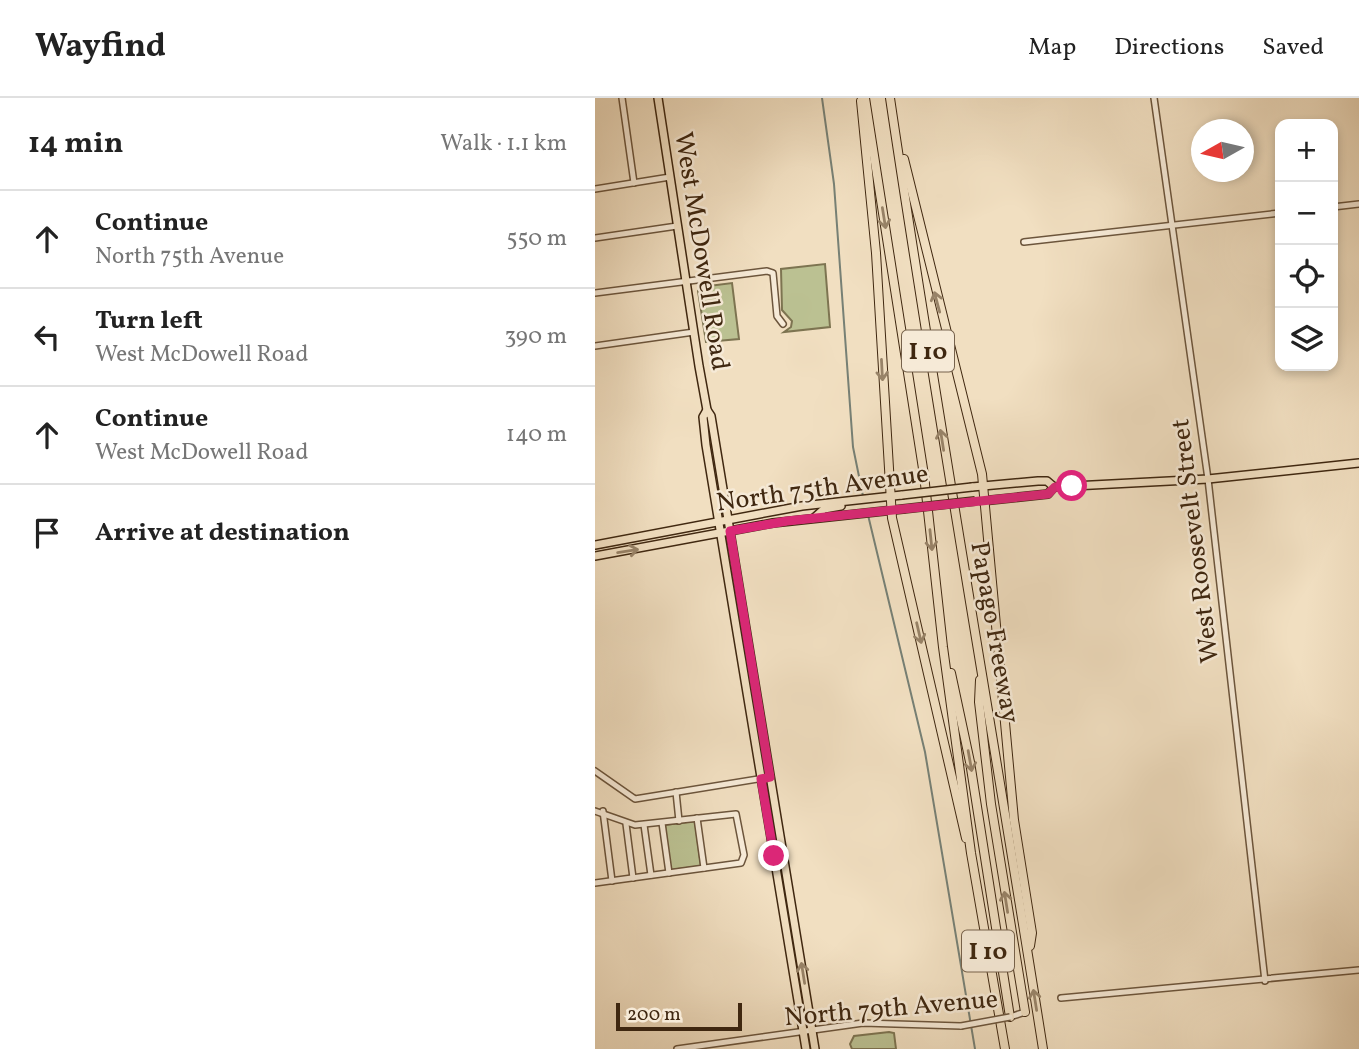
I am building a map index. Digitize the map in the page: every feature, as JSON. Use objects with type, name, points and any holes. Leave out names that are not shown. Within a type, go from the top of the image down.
[{"type":"highway","points":[[863,98],[891,510],[961,826],[971,853]]},
{"type":"highway","name":"Papago Freeway","points":[[863,98],[923,475],[971,853],[1005,1049]]},
{"type":"highway","points":[[890,98],[917,219],[984,487],[1011,797],[1031,933],[1028,952]]},
{"type":"highway","name":"Papago Freeway","points":[[890,98],[936,404],[1043,1049]]},
{"type":"highway","points":[[943,647],[957,696],[970,762],[1010,1017]]},
{"type":"highway","points":[[981,665],[979,702],[987,774],[1025,1012]]},
{"type":"main road","name":"West McDowell Road","points":[[658,98],[706,410],[711,416],[815,1049]]},
{"type":"main road","name":"West McDowell Road","points":[[706,410],[703,417],[718,522],[806,1049]]},
{"type":"main road","name":"North 75th Avenue","points":[[595,545],[728,519],[871,498],[1047,481],[1055,487],[1207,479],[1359,463]]},
{"type":"main road","name":"North 75th Avenue","points":[[595,556],[814,518],[1048,494],[1055,487]]},
{"type":"main road","points":[[814,518],[824,509],[855,500]]},
{"type":"main road","points":[[778,882],[788,881]]},
{"type":"main road","points":[[782,906],[798,943]]},
{"type":"street","points":[[621,98],[634,183]]},
{"type":"street","name":"West Roosevelt Street","points":[[1154,98],[1207,479],[1265,981]]},
{"type":"street","points":[[595,189],[670,177]]},
{"type":"street","points":[[1338,206],[1359,204]]},
{"type":"street","points":[[1024,242],[1275,214]]},
{"type":"street","points":[[595,238],[677,226]]},
{"type":"street","points":[[595,293],[685,280],[773,273],[777,316],[783,324]]},
{"type":"street","points":[[595,346],[694,332]]},
{"type":"street","points":[[595,771],[635,799],[770,777]]},
{"type":"street","points":[[676,792],[679,821]]},
{"type":"street","points":[[595,811],[603,811],[626,824],[643,825],[736,814],[744,855],[740,863],[595,883]]},
{"type":"street","points":[[603,811],[612,881]]},
{"type":"street","points":[[697,818],[704,868]]},
{"type":"street","points":[[662,823],[669,873]]},
{"type":"street","points":[[626,824],[633,878]]},
{"type":"street","points":[[643,825],[651,876]]},
{"type":"street","points":[[1061,998],[1265,981],[1359,970]]},
{"type":"street","name":"North 79th Avenue","points":[[681,1049],[863,1023],[961,1026],[1025,1012]]},
{"type":"green space","points":[[825,264],[830,327],[784,332],[791,327],[792,321],[782,310],[781,269]]},
{"type":"green space","points":[[732,283],[739,339],[706,342],[698,291],[701,287]]},
{"type":"green space","points":[[695,821],[701,866],[670,870],[665,825]]},
{"type":"green space","points":[[894,1033],[896,1049],[852,1049],[850,1044],[854,1036]]},
{"type":"waterway","points":[[822,98],[834,184],[853,447],[863,496]]},
{"type":"waterway","points":[[868,515],[925,752],[975,1049]]},
{"type":"route","points":[[774,856],[761,779],[770,777],[730,531],[787,521],[1048,494],[1055,487],[1072,486]]}]
